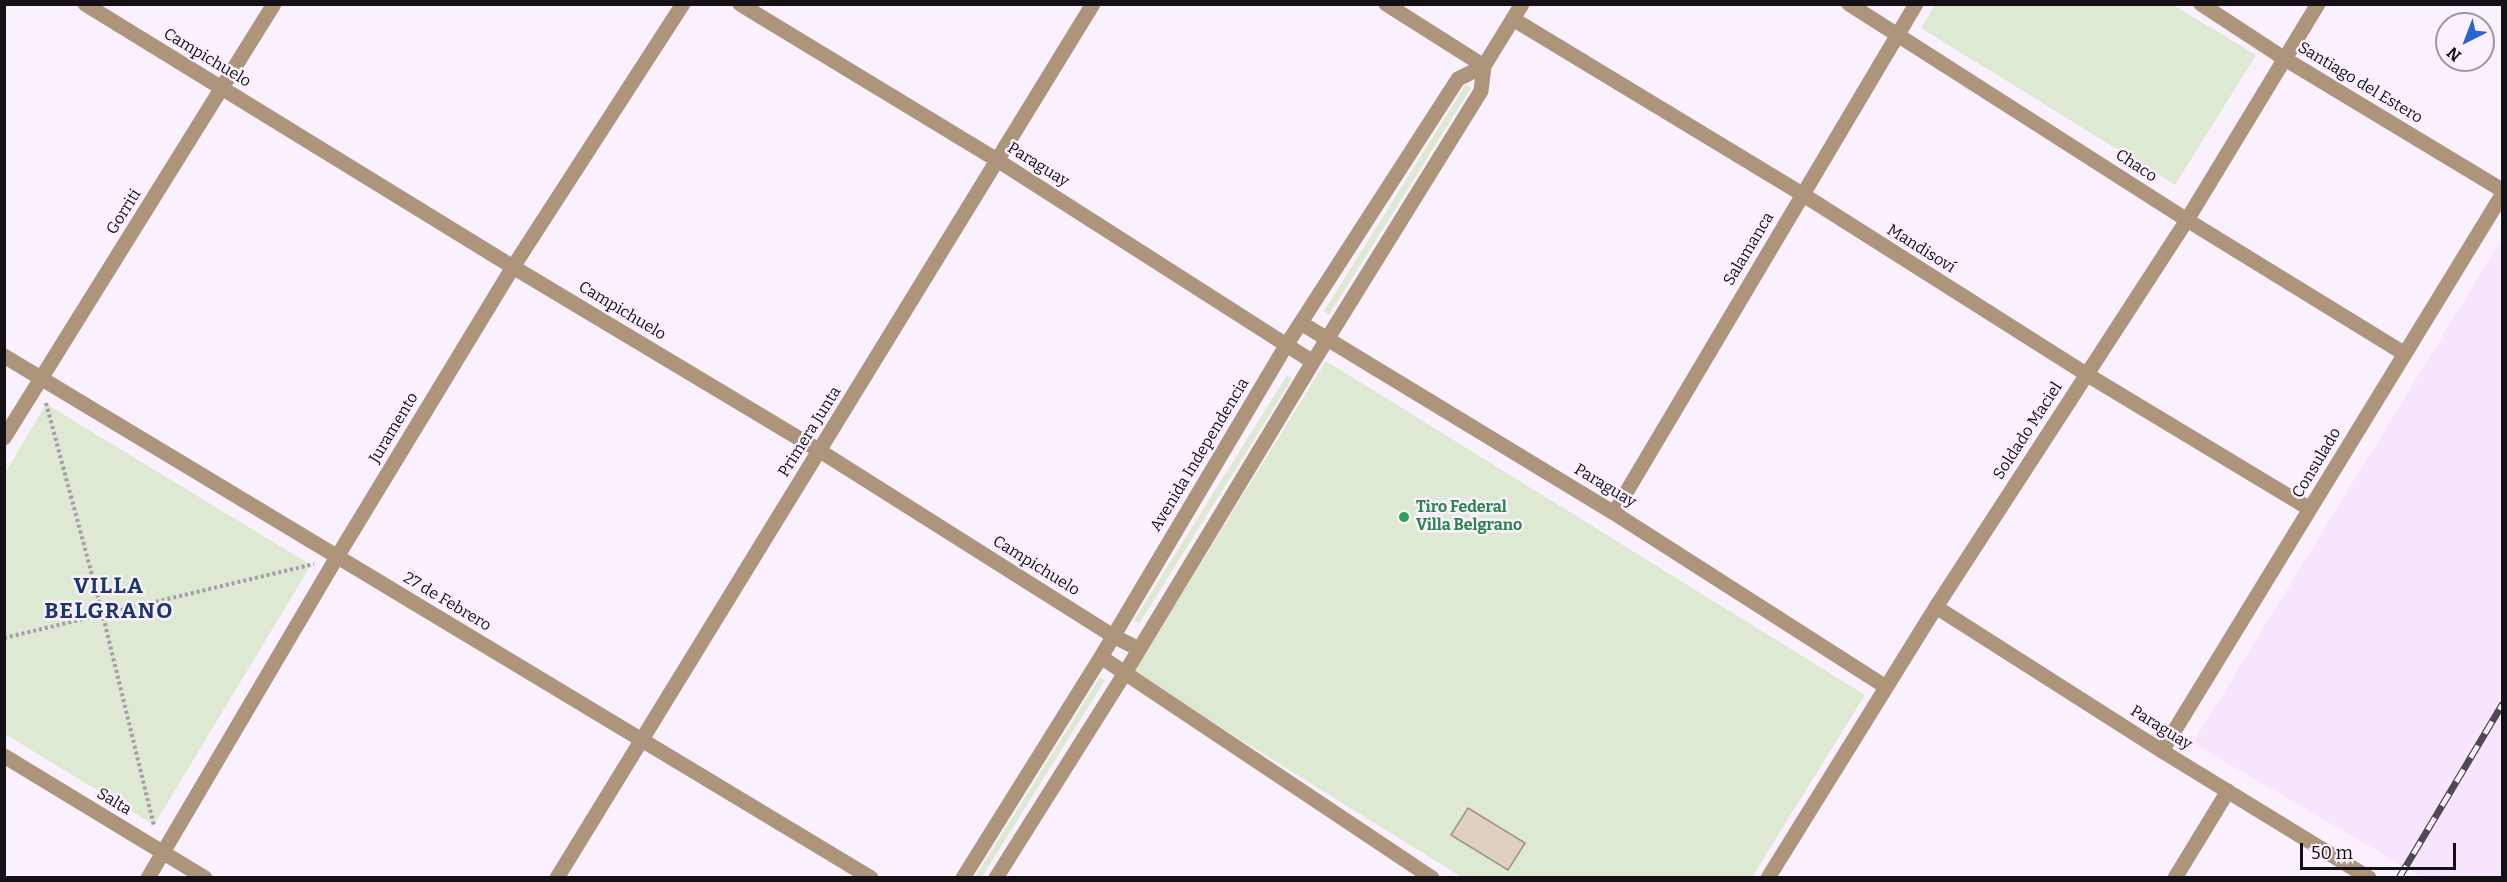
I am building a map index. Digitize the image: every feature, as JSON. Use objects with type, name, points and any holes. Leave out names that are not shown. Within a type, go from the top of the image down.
[{"type":"street","name":"Campichuelo","points":[[85,4],[513,267],[820,451],[1113,636],[1139,649]]},
{"type":"street","name":"Gorriti","points":[[4,438],[274,4]]},
{"type":"street","name":"Juramento","points":[[148,878],[337,557],[513,267],[683,4]]},
{"type":"street","name":"Paraguay","points":[[740,4],[998,160],[1312,362]]},
{"type":"street","name":"Primera Junta","points":[[557,878],[1093,4]]},
{"type":"street","points":[[1386,4],[1484,66]]},
{"type":"street","points":[[996,878],[1125,673],[1312,362],[1481,91],[1484,66],[1522,4]]},
{"type":"street","name":"Chaco","points":[[1849,4],[2187,220],[2405,354]]},
{"type":"street","name":"Salamanca","points":[[1614,513],[1916,4]]},
{"type":"street","name":"Santiago del Estero","points":[[2200,4],[2285,59],[2502,190]]},
{"type":"street","name":"Soldado Maciel","points":[[1768,878],[1936,607],[2187,220],[2318,4]]},
{"type":"street","name":"Mandisoví","points":[[1513,19],[1802,194],[2086,374],[2310,509]]},
{"type":"street","name":"Avenida Independencia","points":[[963,878],[1101,657],[1287,344],[1458,79],[1484,66]]},
{"type":"street","name":"Consulado","points":[[2162,751],[2502,195]]},
{"type":"street","name":"Paraguay","points":[[1301,323],[1614,513],[1886,687]]},
{"type":"street","name":"27 de Febrero","points":[[4,356],[872,878]]},
{"type":"street","name":"Paraguay","points":[[1936,607],[2162,751],[2369,878]]},
{"type":"street","points":[[1101,657],[1424,875]]},
{"type":"street","name":"Salta","points":[[4,756],[205,878]]},
{"type":"street","points":[[2175,878],[2228,791]]},
{"type":"path","points":[[41,378],[154,825],[163,852]]},
{"type":"path","points":[[4,638],[103,616],[337,557]]},
{"type":"shaded area","points":[[2502,239],[2502,877],[2422,877],[2193,743]]},
{"type":"green space","points":[[1935,5],[2173,5],[2256,55],[2175,185],[1921,28]]},
{"type":"green space","points":[[1466,84],[1471,88],[1329,315],[1324,311]]},
{"type":"green space","name":"Tiro Federal Villa Belgrano","points":[[1326,361],[1865,695],[1752,877],[1463,878],[1133,673]]},
{"type":"green space","points":[[1287,375],[1292,379],[1139,624],[1134,620]]},
{"type":"green space","points":[[46,404],[311,565],[154,825],[5,734],[5,473]]},
{"type":"green space","points":[[1100,677],[1105,680],[982,877],[975,877]]},
{"type":"building","points":[[1468,808],[1525,843],[1508,870],[1451,835]]},
{"type":"railway","points":[[2399,878],[2502,705]]},
{"type":"place","name":"Tiro Federal Villa Belgrano","points":[[1404,517]]},
{"type":"district","name":"VILLA BELGRANO","points":[[109,600]]}]
